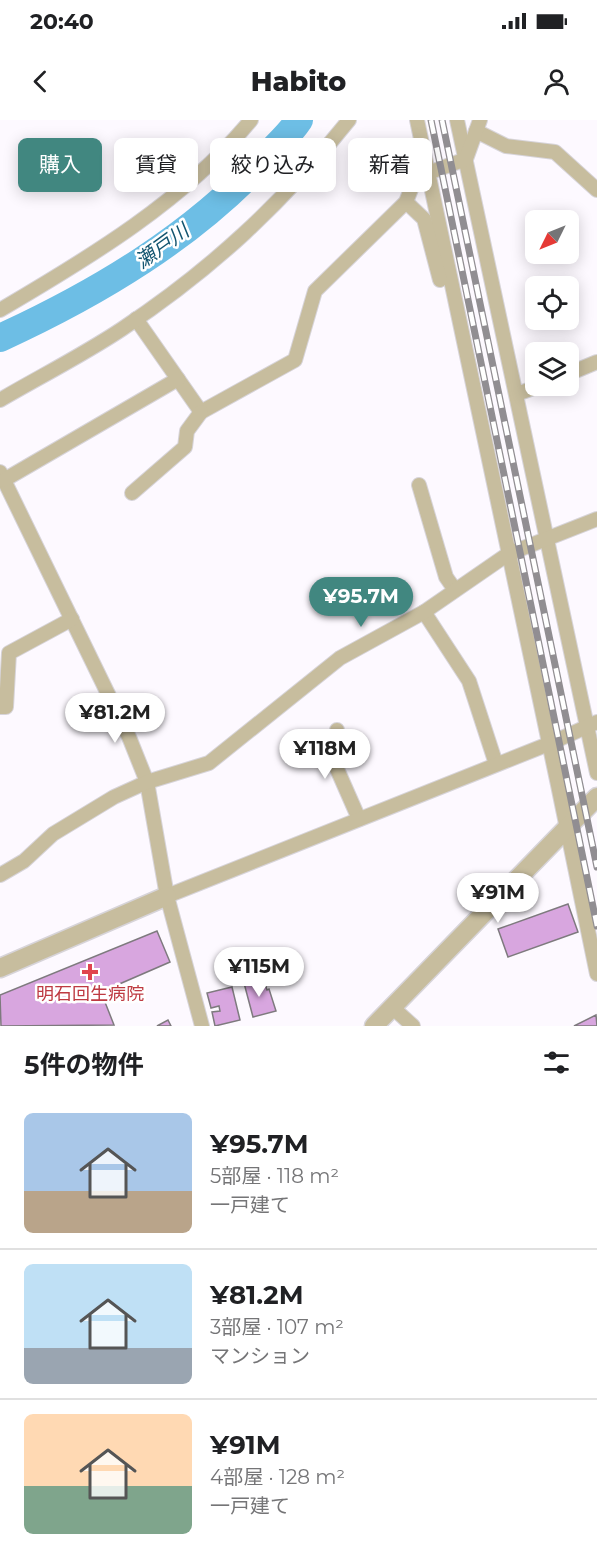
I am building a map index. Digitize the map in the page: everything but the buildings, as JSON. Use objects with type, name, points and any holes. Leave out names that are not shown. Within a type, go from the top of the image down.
[{"type":"street","points":[[0,309],[54,278],[176,195],[232,143],[251,120]]},
{"type":"street","points":[[0,400],[120,330],[218,259],[268,213],[349,120]]},
{"type":"street","points":[[417,120],[421,138]]},
{"type":"street","points":[[457,120],[517,394],[546,540],[592,724],[597,773]]},
{"type":"street","points":[[466,159],[478,125],[506,146],[555,152],[597,190]]},
{"type":"street","points":[[432,172],[466,159]]},
{"type":"street","points":[[132,493],[185,447],[187,431],[201,412],[295,360],[315,291],[406,202],[410,192]]},
{"type":"street","points":[[432,192],[597,974]]},
{"type":"street","points":[[406,202],[424,219],[440,280]]},
{"type":"street","points":[[136,319],[201,412]]},
{"type":"street","points":[[579,369],[597,362]]},
{"type":"street","points":[[178,379],[2,476],[129,737],[147,782],[167,896],[202,1026]]},
{"type":"street","points":[[517,394],[525,391]]},
{"type":"street","points":[[419,485],[446,577],[455,590]]},
{"type":"street","points":[[0,875],[24,861],[53,834],[114,797],[147,782],[209,763],[340,658],[423,612],[508,555],[597,519]]},
{"type":"street","points":[[423,612],[469,681],[496,764]]},
{"type":"street","points":[[0,707],[6,707],[9,653],[72,619]]},
{"type":"street","points":[[0,968],[167,896],[550,743],[592,724]]},
{"type":"street","points":[[338,730],[337,769],[359,819]]},
{"type":"street","points":[[374,1026],[597,797]]},
{"type":"street","points":[[392,1007],[413,1026]]},
{"type":"waterway","name":"瀬戸川","points":[[0,338],[37,321],[108,282],[175,238],[237,186],[299,120]]},
{"type":"railway","points":[[431,120],[597,926]]},
{"type":"railway","points":[[442,120],[597,867]]},
{"type":"place","name":"明石回生病院","points":[[90,972]]}]
